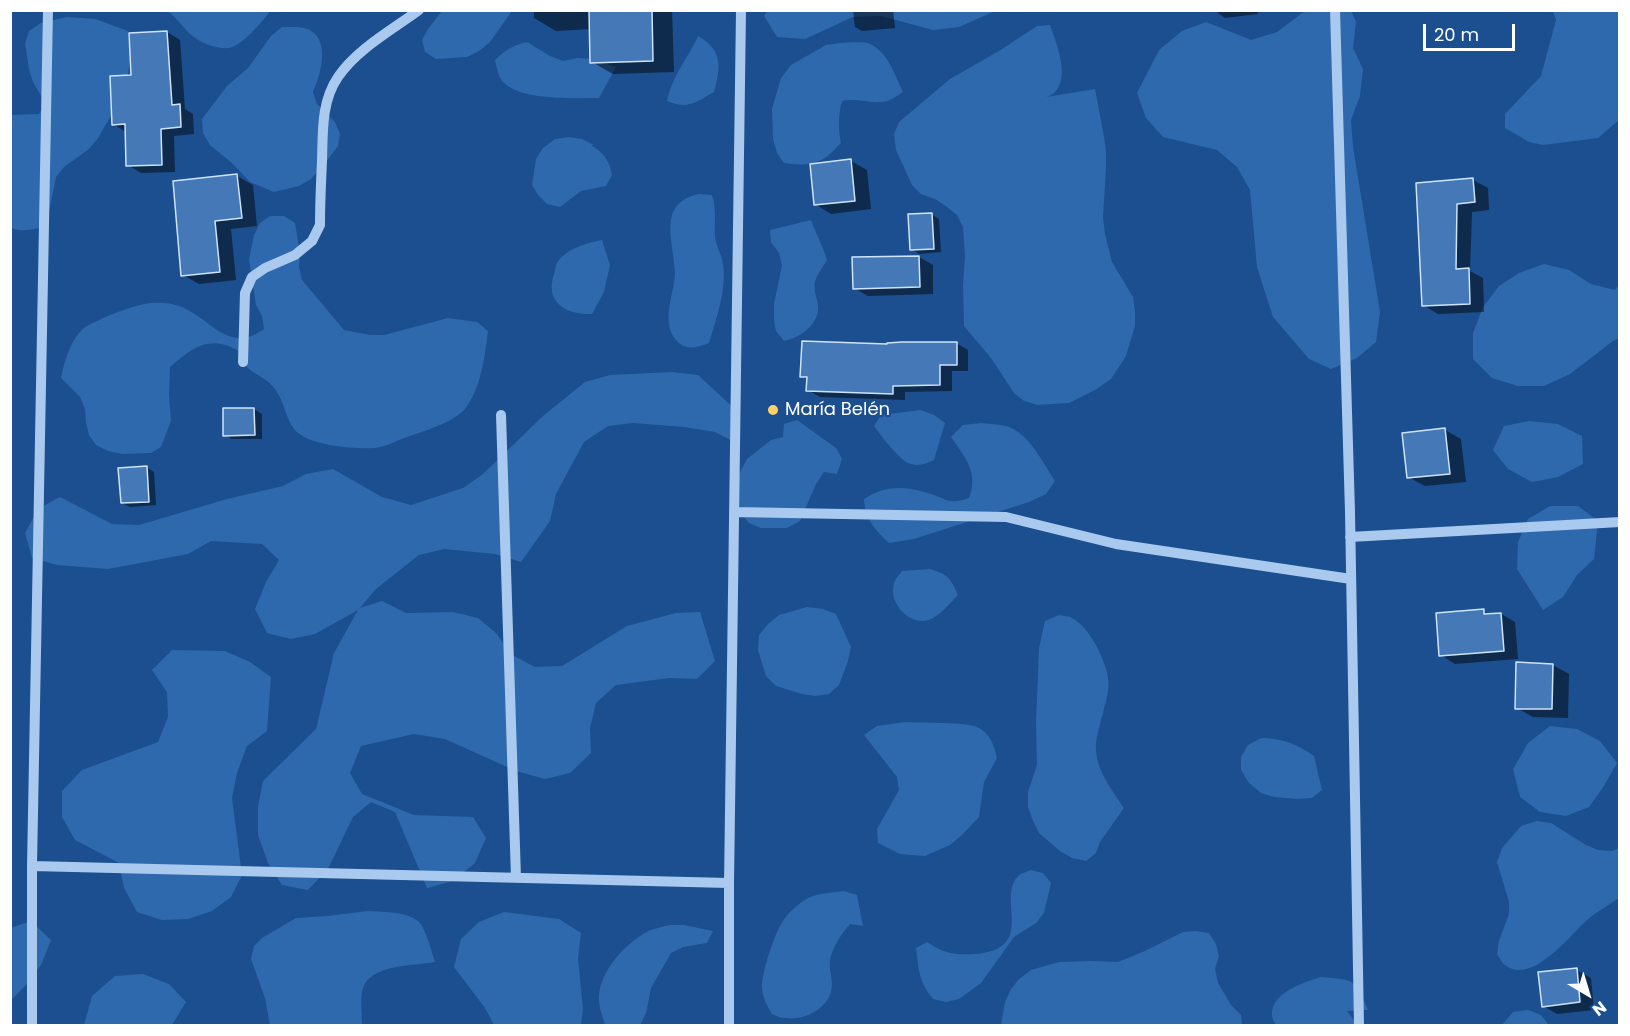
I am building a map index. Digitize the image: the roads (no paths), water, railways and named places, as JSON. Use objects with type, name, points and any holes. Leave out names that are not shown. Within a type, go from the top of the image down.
[{"type":"street","points":[[32,1026],[32,866],[48,10]]},
{"type":"street","points":[[243,362],[245,293],[252,276],[295,255],[312,241],[320,225],[324,117],[327,98],[338,77],[354,58],[419,10]]},
{"type":"street","points":[[729,1026],[741,10]]},
{"type":"street","points":[[1335,10],[1351,579],[1359,1026]]},
{"type":"street","points":[[501,415],[516,878]]},
{"type":"street","points":[[734,512],[1006,518],[1116,544],[1351,579]]},
{"type":"street","points":[[1350,537],[1620,522]]},
{"type":"street","points":[[32,866],[729,883]]},
{"type":"place","name":"María Belén","points":[[773,410]]}]
